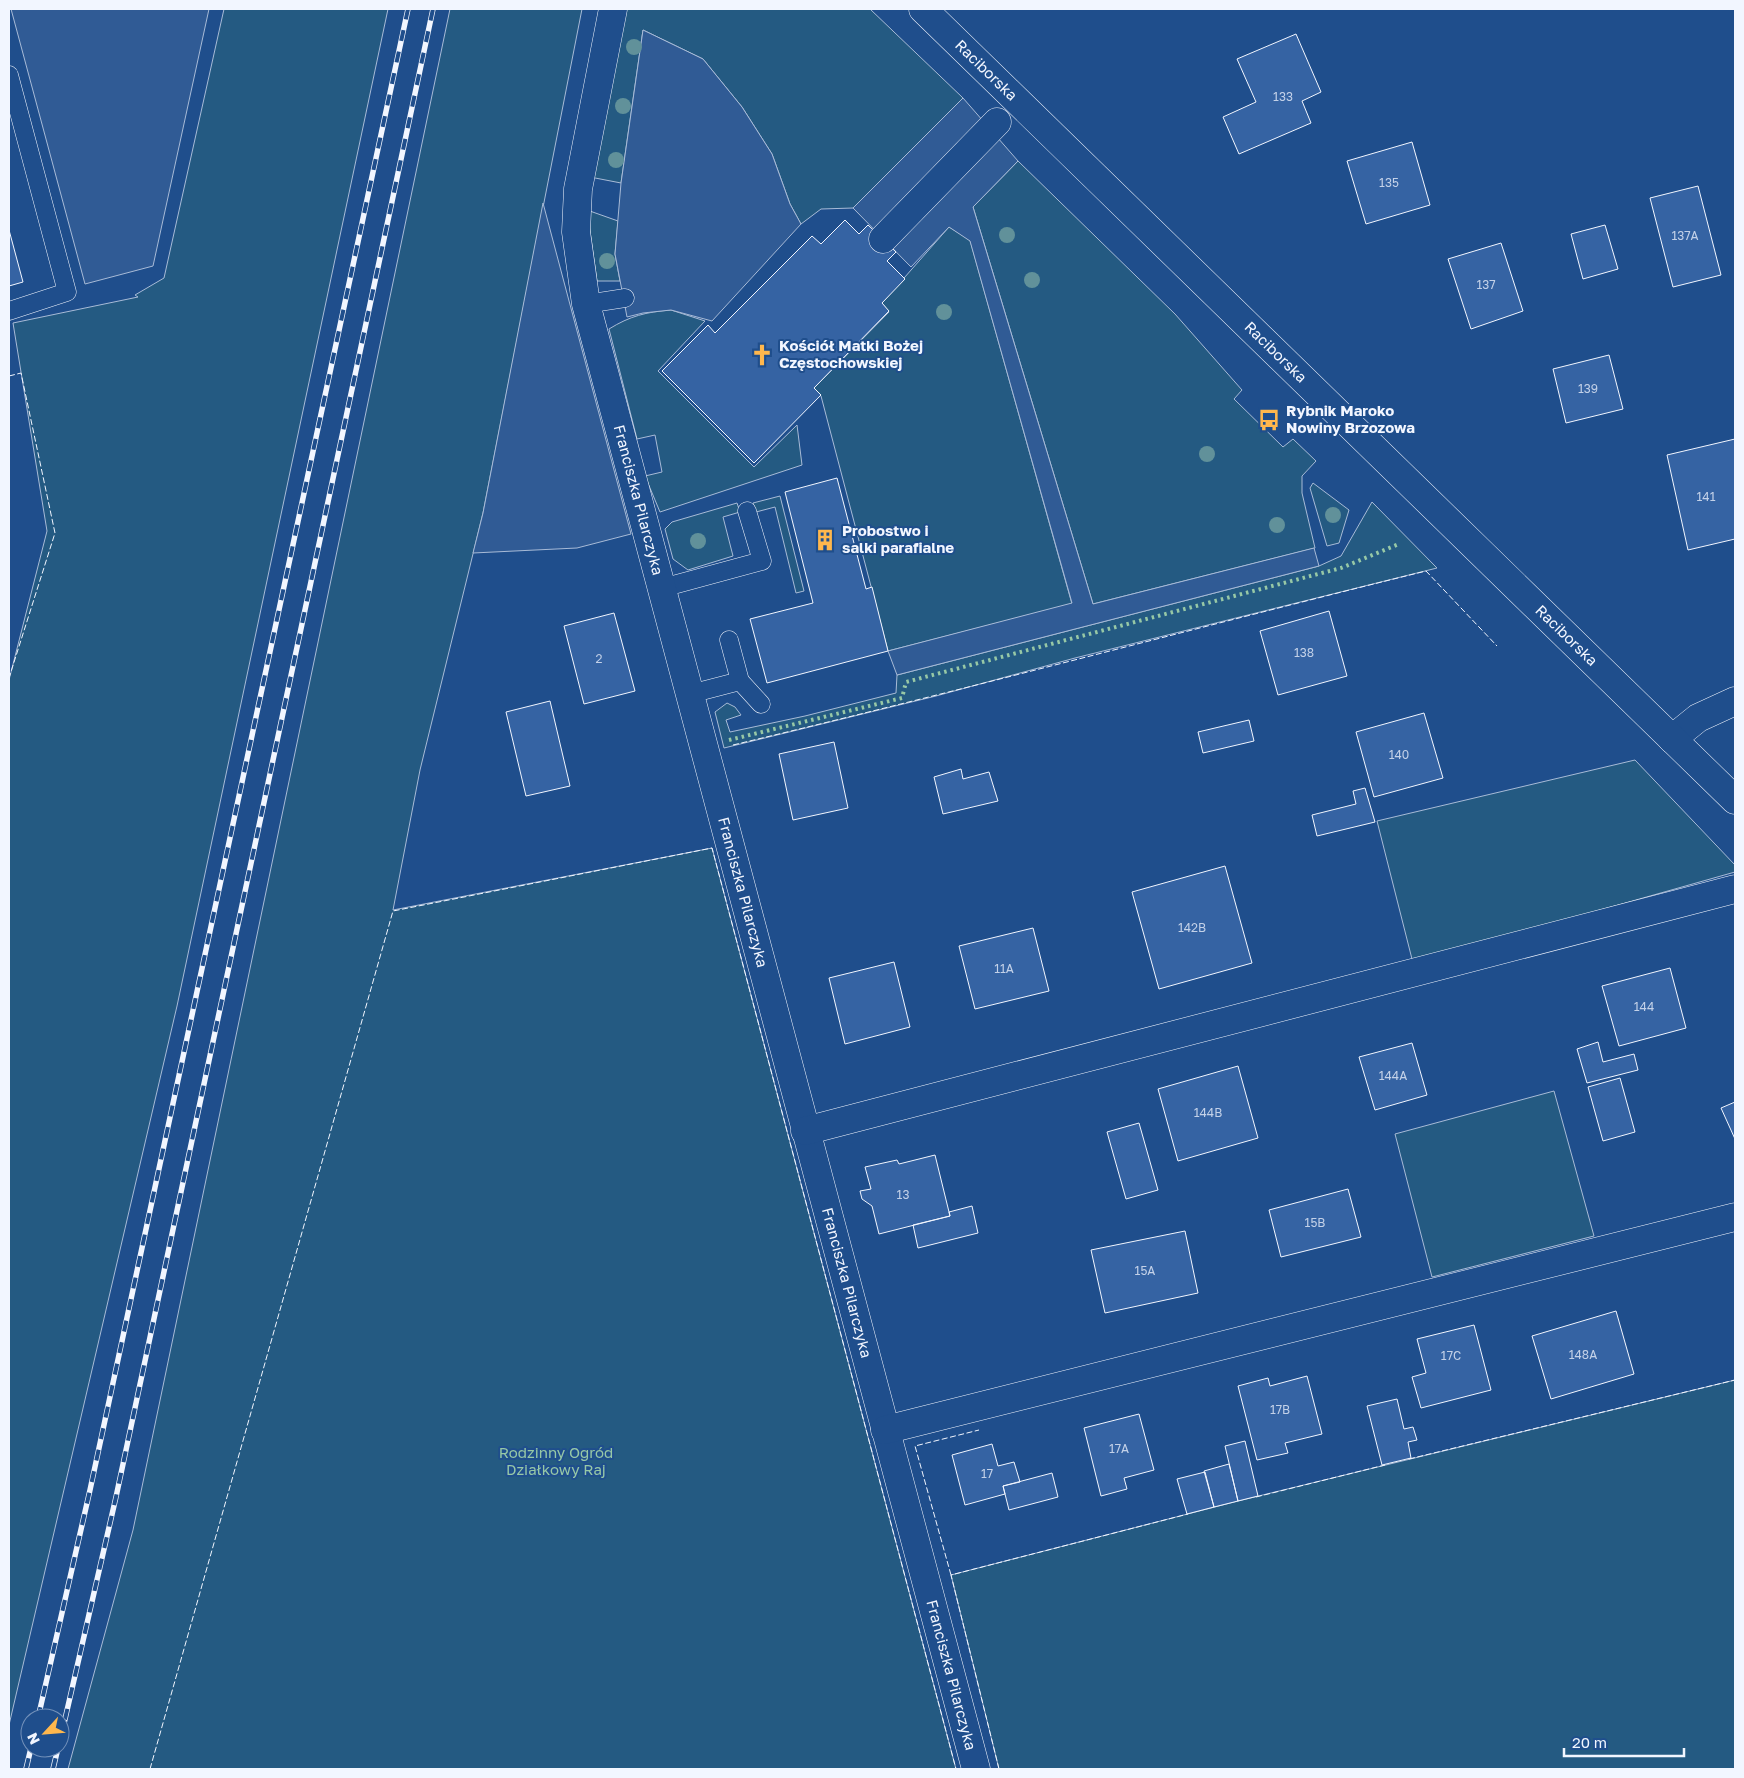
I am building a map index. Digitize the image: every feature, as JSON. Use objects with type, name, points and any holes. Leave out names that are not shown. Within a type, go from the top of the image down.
[{"type":"street","name":"Franciszka Pilarczyka","points":[[613,9],[578,189],[576,232],[586,304],[976,1769]]},
{"type":"street","name":"Raciborska","points":[[923,9],[1735,800]]},
{"type":"street","points":[[883,239],[998,122]]},
{"type":"street","points":[[1672,739],[1698,718],[1735,701]]},
{"type":"street","points":[[805,1131],[1735,889]]},
{"type":"street","points":[[886,1430],[1735,1217]]},
{"type":"lane","points":[[9,75],[67,292],[9,311]]},
{"type":"lane","points":[[586,304],[625,298]]},
{"type":"lane","points":[[662,588],[762,561],[747,511]]},
{"type":"lane","points":[[729,640],[740,681],[760,704]]},
{"type":"lane","points":[[690,694],[740,681]]},
{"type":"green space","points":[[224,9],[388,9],[177,1006],[9,1725],[9,680],[47,531],[13,323],[138,297],[135,295],[164,278]]},
{"type":"green space","name":"Rodzinny Ogród Działkowy Raj","points":[[450,9],[582,9],[483,513],[420,770],[393,910],[712,848],[956,1769],[68,1769],[133,1530]]},
{"type":"green space","points":[[621,9],[870,9],[963,98],[853,208],[821,209],[801,224],[790,204],[772,154],[742,107],[703,59],[643,30],[621,183],[590,177]]},
{"type":"green space","points":[[1018,161],[1175,314],[1242,390],[1234,399],[1283,447],[1293,439],[1316,461],[1302,476],[1302,493],[1315,548],[1093,604],[973,207]]},
{"type":"green space","points":[[587,210],[618,221],[615,254],[620,281],[597,281]]},
{"type":"green space","points":[[949,227],[970,240],[1072,604],[888,651],[821,396],[814,388],[889,312],[882,303]]},
{"type":"green space","points":[[671,310],[705,321],[658,371],[754,467],[797,425],[802,465],[660,512],[645,476],[662,472],[655,435],[637,439],[609,329],[638,315]]},
{"type":"green space","points":[[1313,483],[1349,510],[1339,543],[1327,546],[1310,488]]},
{"type":"green space","points":[[780,496],[804,591],[796,593],[775,507],[756,512],[753,503]]},
{"type":"green space","points":[[1372,502],[1437,568],[724,748],[715,712],[727,703],[735,707],[741,715],[726,720],[730,732],[805,716],[896,693],[897,675],[1319,566],[1341,556]]},
{"type":"green space","points":[[737,503],[740,512],[723,517],[733,556],[688,570],[673,559],[665,529],[672,522]]},
{"type":"green space","points":[[1635,760],[1735,865],[1735,872],[1413,963],[1377,821]]},
{"type":"green space","points":[[1554,1091],[1594,1236],[1432,1277],[1395,1134]]},
{"type":"green space","points":[[1735,1380],[1735,1769],[999,1769],[951,1575],[1238,1501]]},
{"type":"shaded area","points":[[11,9],[209,9],[153,266],[85,284]]},
{"type":"shaded area","points":[[643,30],[703,59],[742,107],[772,154],[790,204],[801,224],[712,321],[671,310],[627,317],[615,254],[621,183]]},
{"type":"shaded area","points":[[963,98],[1018,161],[973,207],[1093,604],[1314,548],[1319,566],[897,675],[888,651],[1072,603],[970,241],[949,227],[911,267],[853,208]]},
{"type":"shaded area","points":[[543,203],[631,534],[577,548],[473,553],[483,513]]},
{"type":"building","points":[[1296,34],[1321,92],[1302,101],[1311,123],[1239,154],[1223,117],[1256,102],[1237,59]]},
{"type":"building","points":[[1412,142],[1430,205],[1366,224],[1347,161]]},
{"type":"building","points":[[1698,186],[1721,275],[1673,287],[1650,198]]},
{"type":"building","name":"Kościół Matki Bożej Częstochowskiej","points":[[845,220],[859,234],[868,225],[896,252],[887,261],[905,279],[882,303],[889,311],[814,388],[821,395],[754,463],[662,371],[708,325],[715,333],[812,236],[821,244]]},
{"type":"building","points":[[1605,225],[1618,269],[1583,279],[1571,234]]},
{"type":"building","points":[[9,230],[23,282],[9,286]]},
{"type":"building","points":[[1501,243],[1523,311],[1471,329],[1448,259]]},
{"type":"building","points":[[1609,355],[1623,409],[1566,423],[1553,369]]},
{"type":"building","points":[[1735,439],[1735,539],[1688,550],[1667,455]]},
{"type":"building","name":"Probostwo i salki parafialne","points":[[837,478],[866,589],[872,587],[888,651],[767,683],[750,619],[813,603],[785,492]]},
{"type":"building","points":[[1329,611],[1347,676],[1278,695],[1260,631]]},
{"type":"building","points":[[614,613],[635,691],[584,704],[564,626]]},
{"type":"building","points":[[550,701],[570,786],[526,796],[506,712]]},
{"type":"building","points":[[1424,713],[1443,778],[1374,797],[1356,732]]},
{"type":"building","points":[[1249,720],[1254,741],[1203,753],[1198,732]]},
{"type":"building","points":[[834,742],[848,808],[793,820],[779,754]]},
{"type":"building","points":[[961,769],[963,779],[989,772],[998,801],[943,814],[934,777]]},
{"type":"building","points":[[1365,788],[1375,822],[1317,836],[1312,815],[1356,804],[1353,791]]},
{"type":"building","points":[[1225,866],[1252,963],[1159,989],[1132,892]]},
{"type":"building","points":[[1033,928],[1049,991],[975,1009],[959,946]]},
{"type":"building","points":[[894,962],[910,1027],[845,1044],[829,978]]},
{"type":"building","points":[[1670,968],[1686,1028],[1619,1046],[1602,986]]},
{"type":"building","points":[[1598,1042],[1603,1062],[1634,1054],[1638,1070],[1587,1083],[1577,1049]]},
{"type":"building","points":[[1412,1043],[1427,1095],[1375,1110],[1359,1057]]},
{"type":"building","points":[[1238,1066],[1258,1138],[1178,1161],[1158,1089]]},
{"type":"building","points":[[1620,1078],[1635,1132],[1603,1141],[1588,1087]]},
{"type":"building","points":[[1735,1102],[1735,1139],[1721,1108]]},
{"type":"building","points":[[1139,1123],[1158,1190],[1126,1199],[1107,1132]]},
{"type":"building","points":[[935,1155],[950,1216],[879,1234],[872,1206],[862,1199],[860,1191],[871,1189],[865,1167],[897,1160],[899,1164]]},
{"type":"building","points":[[1348,1189],[1361,1237],[1281,1257],[1269,1210]]},
{"type":"building","points":[[972,1206],[978,1233],[918,1248],[913,1225],[950,1216],[949,1212]]},
{"type":"building","points":[[1185,1231],[1198,1293],[1105,1313],[1091,1250]]},
{"type":"building","points":[[1616,1311],[1634,1374],[1551,1399],[1532,1336]]},
{"type":"building","points":[[1474,1325],[1491,1390],[1421,1408],[1412,1377],[1426,1373],[1417,1339]]},
{"type":"building","points":[[1307,1376],[1322,1434],[1285,1443],[1288,1453],[1257,1460],[1238,1386],[1268,1378],[1270,1386]]},
{"type":"building","points":[[1397,1399],[1404,1429],[1413,1427],[1417,1440],[1408,1442],[1411,1458],[1382,1465],[1367,1406]]},
{"type":"building","points":[[1139,1414],[1154,1470],[1124,1478],[1127,1489],[1101,1496],[1084,1428]]},
{"type":"building","points":[[1245,1441],[1258,1496],[1238,1501],[1225,1446]]},
{"type":"building","points":[[992,1444],[998,1466],[1014,1462],[1020,1482],[1003,1486],[1005,1494],[965,1505],[952,1455]]},
{"type":"building","points":[[1229,1464],[1238,1501],[1214,1507],[1204,1471]]},
{"type":"building","points":[[1205,1472],[1214,1507],[1187,1514],[1177,1479]]},
{"type":"building","points":[[1052,1473],[1058,1497],[1009,1510],[1003,1486]]},
{"type":"railway","points":[[40,1708],[90,1490],[408,9]]},
{"type":"railway","points":[[68,1708],[116,1497],[433,9]]},
{"type":"railway","points":[[26,1769],[29,1758]]},
{"type":"railway","points":[[53,1769],[56,1758]]},
{"type":"hedge","points":[[729,740],[902,698],[906,682],[1341,568],[1399,544]]},
{"type":"fence","points":[[9,376],[21,373],[55,533],[9,678]]},
{"type":"fence","points":[[733,745],[1426,571],[1497,646]]},
{"type":"fence","points":[[150,1769],[393,911],[712,848],[956,1769]]},
{"type":"fence","points":[[1409,1459],[1735,1380]]},
{"type":"fence","points":[[951,1575],[915,1446],[979,1430]]},
{"type":"fence","points":[[1256,1497],[1385,1465]]},
{"type":"fence","points":[[999,1769],[951,1575],[1188,1514]]},
{"type":"place","name":"Kościół Matki Bożej Częstochowskiej","points":[[762,355]]},
{"type":"place","name":"Rybnik Maroko Nowiny Brzozowa","points":[[1269,420]]},
{"type":"place","name":"Probostwo i salki parafialne","points":[[825,540]]}]
